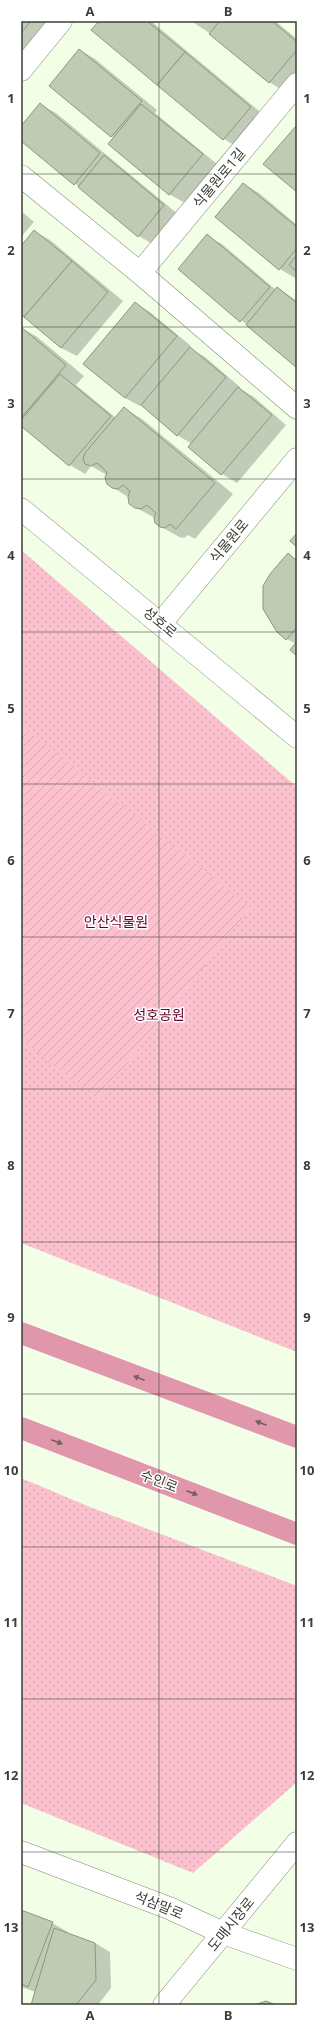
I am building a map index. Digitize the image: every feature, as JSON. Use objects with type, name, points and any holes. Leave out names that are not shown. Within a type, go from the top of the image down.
[{"type":"highway","points":[[21,1333],[297,1437]]},
{"type":"highway","name":"수인로","points":[[21,1428],[297,1534]]},
{"type":"street","points":[[21,70],[61,21]]},
{"type":"street","name":"식물원로1길","points":[[140,273],[297,84]]},
{"type":"street","points":[[21,176],[140,273],[297,408]]},
{"type":"street","name":"식물원로","points":[[161,623],[297,459]]},
{"type":"street","name":"성호로","points":[[21,509],[161,623],[297,737]]},
{"type":"street","name":"도매시장로","points":[[164,2005],[297,1843]]},
{"type":"street","name":"석삼말로","points":[[21,1852],[169,1908],[223,1933],[297,1959]]},
{"type":"green space","name":"성호공원","points":[[21,550],[297,787],[297,1352],[21,1243]]},
{"type":"green space","name":"안산식물원","points":[[21,725],[251,907],[98,1100],[21,1040]]},
{"type":"green space","points":[[21,1478],[90,1507],[297,1586],[297,1782],[193,1873],[21,1803]]},
{"type":"building","points":[[21,21],[31,21],[21,33]]},
{"type":"building","points":[[99,21],[147,21],[185,52],[157,85],[91,30]]},
{"type":"building","points":[[220,21],[272,21],[297,42],[297,50],[269,83],[209,34]]},
{"type":"building","points":[[79,49],[142,101],[111,137],[49,86]]},
{"type":"building","points":[[185,52],[251,107],[223,140],[157,85]]},
{"type":"building","points":[[40,103],[100,153],[74,185],[21,141],[21,126]]},
{"type":"building","points":[[141,104],[203,154],[169,195],[108,144]]},
{"type":"building","points":[[296,126],[297,127],[297,192],[263,164]]},
{"type":"building","points":[[104,155],[164,205],[138,237],[78,187]]},
{"type":"building","points":[[243,183],[297,227],[297,248],[279,270],[215,217]]},
{"type":"building","points":[[34,230],[72,261],[24,317],[21,315],[21,246]]},
{"type":"building","points":[[207,234],[270,287],[240,322],[178,269]]},
{"type":"building","points":[[297,255],[297,272],[289,265]]},
{"type":"building","points":[[72,261],[108,292],[61,348],[24,317]]},
{"type":"building","points":[[277,287],[297,303],[297,368],[246,325]]},
{"type":"building","points":[[135,302],[177,336],[125,398],[83,364]]},
{"type":"building","points":[[21,327],[66,365],[21,418]]},
{"type":"building","points":[[190,347],[226,377],[177,436],[141,405]]},
{"type":"building","points":[[60,374],[111,416],[69,466],[21,426],[21,420]]},
{"type":"building","points":[[238,387],[272,415],[221,475],[188,447]]},
{"type":"building","points":[[124,407],[215,483],[176,529],[170,524],[165,528],[160,527],[155,523],[154,518],[156,513],[147,505],[141,509],[135,508],[129,504],[128,497],[130,491],[123,485],[118,489],[112,488],[107,484],[105,478],[107,472],[97,463],[91,466],[85,464],[83,459],[85,453]]},
{"type":"building","points":[[297,533],[297,547],[290,541]]},
{"type":"building","points":[[288,553],[297,561],[297,627],[286,640],[277,632],[263,609],[263,586],[270,574]]},
{"type":"building","points":[[297,641],[297,656],[290,650]]},
{"type":"building","points":[[21,1910],[53,1922],[28,1987],[21,1984]]},
{"type":"building","points":[[54,1928],[95,1943],[96,1980],[76,2005],[31,2005]]},
{"type":"building","points":[[266,2001],[276,2005],[254,2005]]}]
